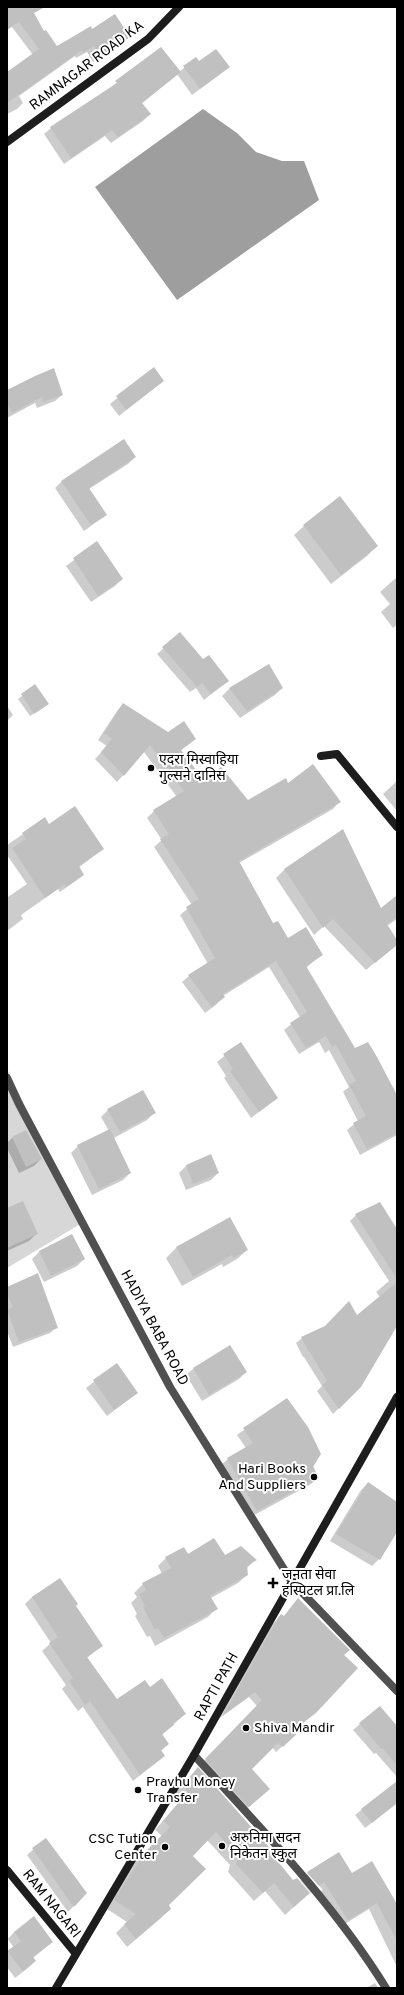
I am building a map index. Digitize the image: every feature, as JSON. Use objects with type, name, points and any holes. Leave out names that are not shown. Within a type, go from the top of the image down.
[{"type":"main road","name":"RAMNAGAR ROAD KA","points":[[7,142],[148,39],[178,7]]},
{"type":"main road","points":[[321,756],[337,754],[397,827]]},
{"type":"main road","name":"RAPTI PATH","points":[[56,1988],[194,1755],[397,1397]]},
{"type":"main road","name":"RAM NAGARI","points":[[7,1870],[76,1954]]},
{"type":"street","name":"HADIYA BABA ROAD","points":[[7,1078],[29,1123],[170,1387],[292,1582],[397,1691]]},
{"type":"street","points":[[194,1755],[303,1874],[361,1948],[386,1988]]},
{"type":"shaded area","points":[[203,109],[237,133],[256,152],[282,161],[304,161],[319,200],[177,300],[95,187]]},
{"type":"shaded area","points":[[7,1069],[82,1223],[7,1268]]},
{"type":"building","points":[[7,7],[45,7],[34,13],[44,31],[46,30],[57,46],[91,26],[92,29],[115,14],[130,37],[99,56],[94,46],[83,53],[82,50],[7,103],[7,72],[39,49],[19,22],[7,29]]},
{"type":"building","points":[[161,47],[181,72],[142,103],[151,114],[118,137],[112,130],[71,158],[50,127],[117,83],[115,81]]},
{"type":"building","points":[[216,49],[230,67],[200,89],[183,66],[196,57],[199,61]]},
{"type":"building","points":[[154,367],[164,381],[126,410],[116,396]]},
{"type":"building","points":[[54,368],[63,395],[43,402],[42,397],[12,413],[7,403],[7,390]]},
{"type":"building","points":[[124,439],[136,457],[89,488],[107,515],[91,525],[61,481]]},
{"type":"building","points":[[340,496],[378,546],[341,575],[303,525]]},
{"type":"building","points":[[97,541],[123,579],[98,596],[73,558]]},
{"type":"building","points":[[180,632],[203,659],[209,655],[229,681],[211,694],[202,683],[197,687],[162,647]]},
{"type":"building","points":[[269,664],[283,688],[247,711],[229,688]]},
{"type":"building","points":[[35,684],[49,704],[34,714],[21,694]]},
{"type":"building","points":[[123,703],[168,732],[184,721],[196,739],[181,750],[203,779],[221,767],[248,800],[286,778],[288,783],[313,764],[341,802],[239,861],[273,923],[278,921],[288,938],[306,927],[323,955],[306,966],[355,1048],[368,1042],[377,1057],[397,1095],[397,1133],[367,1149],[353,1123],[366,1116],[349,1085],[356,1081],[336,1045],[332,1047],[326,1036],[306,1048],[290,1023],[307,1012],[276,961],[223,994],[225,997],[212,1007],[188,975],[215,958],[186,907],[199,899],[160,839],[169,834],[153,810],[184,791],[150,745],[124,776],[101,752],[112,739],[104,733]]},
{"type":"building","points":[[75,806],[104,849],[79,866],[84,875],[66,887],[65,884],[45,898],[12,848],[26,839],[22,833],[45,817],[49,824]]},
{"type":"building","points":[[343,829],[381,908],[397,895],[397,917],[387,924],[397,940],[397,945],[375,963],[333,919],[323,928],[284,869]]},
{"type":"building","points":[[241,1042],[278,1098],[259,1112],[230,1071],[233,1069],[223,1054]]},
{"type":"building","points":[[143,1090],[156,1113],[120,1132],[107,1109]]},
{"type":"building","points":[[110,1129],[131,1173],[99,1189],[77,1145]]},
{"type":"building","points":[[26,1130],[42,1159],[26,1167],[12,1137]]},
{"type":"building","points":[[211,1154],[219,1173],[193,1184],[186,1165]]},
{"type":"building","points":[[23,1201],[38,1234],[7,1248],[7,1208]]},
{"type":"building","points":[[380,1202],[397,1229],[397,1279],[355,1214]]},
{"type":"building","points":[[230,1217],[248,1250],[234,1258],[232,1255],[193,1277],[176,1247]]},
{"type":"building","points":[[72,1234],[85,1259],[51,1276],[39,1251]]},
{"type":"building","points":[[38,1273],[58,1328],[19,1342],[7,1310],[13,1307],[7,1294],[7,1287]]},
{"type":"building","points":[[397,1282],[397,1326],[361,1387],[339,1409],[322,1385],[327,1381],[301,1337],[325,1326],[349,1301],[357,1315]]},
{"type":"building","points":[[230,1345],[247,1372],[209,1395],[193,1368]]},
{"type":"building","points":[[117,1363],[138,1393],[114,1410],[93,1380]]},
{"type":"building","points":[[287,1398],[308,1427],[321,1454],[313,1467],[319,1478],[257,1511],[227,1458],[253,1443],[243,1428]]},
{"type":"building","points":[[368,1482],[397,1502],[397,1532],[380,1560],[336,1534]]},
{"type":"building","points":[[214,1538],[225,1555],[241,1546],[257,1560],[247,1566],[248,1575],[210,1596],[218,1609],[164,1638],[158,1628],[155,1630],[143,1607],[145,1606],[139,1594],[146,1590],[142,1583],[171,1568],[165,1557],[184,1547],[188,1554]]},
{"type":"building","points":[[60,1578],[78,1604],[76,1606],[103,1646],[87,1657],[117,1699],[145,1680],[150,1687],[162,1678],[186,1714],[173,1723],[174,1725],[162,1734],[169,1744],[161,1750],[165,1756],[140,1775],[90,1701],[85,1705],[69,1681],[73,1678],[49,1643],[58,1637],[32,1597]]},
{"type":"building","points":[[298,1598],[350,1650],[344,1655],[358,1668],[316,1713],[301,1724],[304,1727],[283,1747],[278,1743],[252,1769],[270,1789],[249,1807],[205,1759],[262,1700],[255,1692],[223,1715],[278,1618],[281,1614],[284,1616]]},
{"type":"building","points":[[380,1706],[397,1726],[397,1765],[359,1723]]},
{"type":"building","points":[[198,1767],[277,1856],[275,1858],[293,1880],[297,1878],[310,1893],[294,1907],[274,1883],[263,1893],[236,1864],[238,1856],[216,1832],[193,1856],[206,1869],[169,1905],[171,1909],[136,1939],[124,1924],[136,1914],[114,1900],[145,1852],[170,1827],[163,1821],[188,1792],[183,1785]]},
{"type":"building","points":[[397,1781],[397,1803],[372,1823],[361,1809]]},
{"type":"building","points":[[46,1838],[87,1893],[74,1907],[32,1848]]},
{"type":"building","points":[[339,1852],[352,1873],[372,1861],[397,1904],[397,1941],[377,1903],[348,1920],[324,1882],[319,1886],[307,1872]]},
{"type":"building","points":[[34,1916],[53,1942],[33,1957],[36,1961],[23,1971],[7,1951],[21,1941],[14,1932]]},
{"type":"place","name":"एदरा मिस्वाहिया गुल्सने दानिस","points":[[151,768]]},
{"type":"place","name":"Hari Books And Suppliers","points":[[314,1477]]},
{"type":"place","name":"जनता सेवा हस्पिटल प्रा.लि","points":[[273,1583]]},
{"type":"place","name":"Shiva Mandir","points":[[246,1728]]},
{"type":"place","name":"Pravhu Money Transfer","points":[[138,1790]]},
{"type":"place","name":"अरुनिमा सदन निकेतन स्कुल","points":[[222,1846]]},
{"type":"place","name":"CSC Tution Center","points":[[165,1847]]}]
